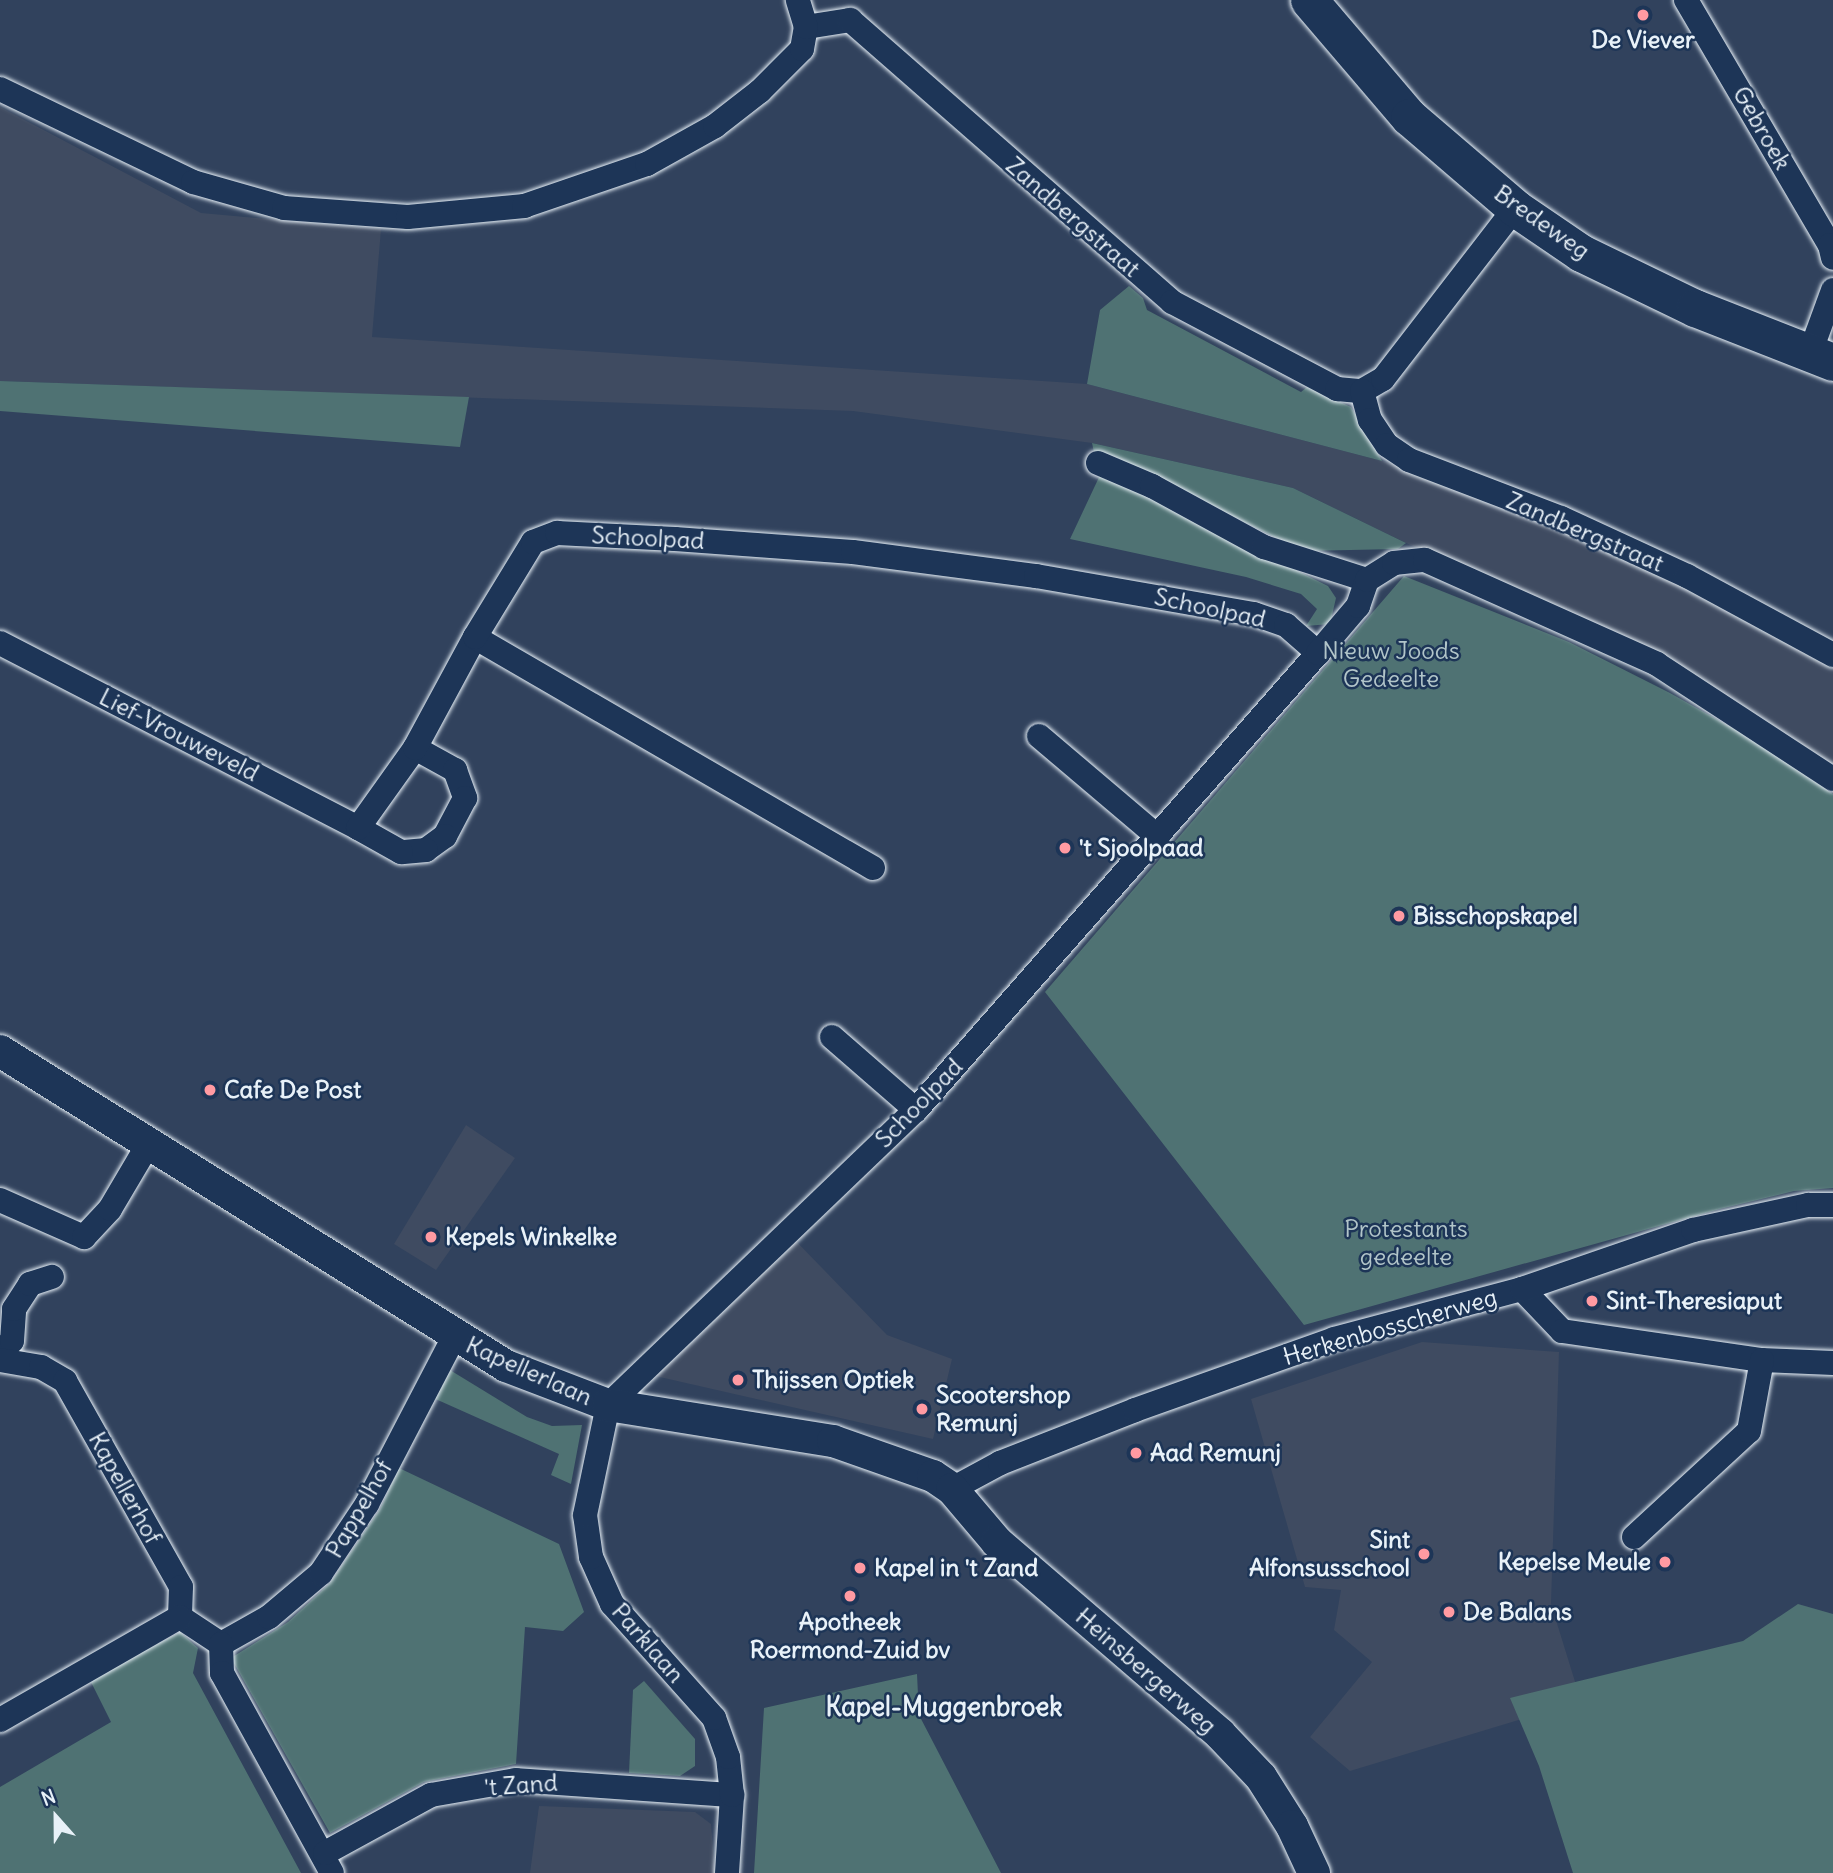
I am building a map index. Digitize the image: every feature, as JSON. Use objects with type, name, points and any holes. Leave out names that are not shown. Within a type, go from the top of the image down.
[{"type":"main road","name":"Bredeweg","points":[[1309,0],[1409,117],[1515,208],[1581,253],[1695,308],[1822,357]]},
{"type":"street","points":[[0,89],[192,182],[284,208],[408,216],[524,206],[647,164],[715,126],[760,91],[802,49],[806,27],[798,0]]},
{"type":"street","name":"Gebroek","points":[[1686,0],[1830,245],[1833,258]]},
{"type":"street","name":"Zandbergstraat","points":[[806,27],[850,20],[1172,302],[1337,389],[1362,391],[1370,420],[1387,445],[1409,460],[1561,518],[1687,576],[1833,655]]},
{"type":"street","points":[[1362,391],[1383,379],[1515,208]]},
{"type":"street","points":[[1822,357],[1833,290]]},
{"type":"street","points":[[1098,463],[1153,486],[1264,547],[1367,580],[1394,563],[1425,560],[1657,664],[1833,779]]},
{"type":"street","name":"Schoolpad","points":[[415,748],[475,637],[533,542],[557,533],[853,552],[1037,576],[1254,614],[1286,625],[1318,653]]},
{"type":"street","name":"Schoolpad","points":[[608,1405],[916,1110],[1318,653],[1357,606],[1367,580]]},
{"type":"street","points":[[475,637],[873,868]]},
{"type":"street","name":"Lief-Vrouweveld","points":[[0,643],[401,852],[426,850],[445,836],[466,798],[463,782],[455,770],[415,748]]},
{"type":"street","points":[[1039,736],[1158,837]]},
{"type":"street","points":[[358,828],[415,748]]},
{"type":"street","points":[[832,1037],[916,1110]]},
{"type":"street","name":"Kapellerlaan","points":[[0,1051],[454,1337],[506,1366],[608,1405],[833,1441],[915,1466],[952,1489]]},
{"type":"street","points":[[0,1200],[84,1237],[110,1209],[149,1143]]},
{"type":"street","points":[[1522,1289],[1693,1230],[1808,1205],[1833,1205]]},
{"type":"street","points":[[0,1352],[12,1341],[14,1309],[30,1284],[52,1277]]},
{"type":"street","name":"Herkenbosscherweg","points":[[952,1489],[1000,1463],[1123,1415],[1334,1339],[1522,1289],[1562,1331],[1762,1360],[1833,1363]]},
{"type":"street","name":"Pappelhof","points":[[220,1644],[269,1618],[321,1573],[367,1504],[454,1337]]},
{"type":"street","name":"Kapellerhof","points":[[0,1360],[41,1367],[65,1381],[181,1587],[180,1617]]},
{"type":"street","points":[[1634,1536],[1749,1431],[1762,1360]]},
{"type":"street","name":"Parklaan","points":[[608,1405],[584,1515],[591,1556],[612,1604],[714,1718],[729,1757],[732,1795],[727,1873]]},
{"type":"street","name":"Heinsbergerweg","points":[[952,1489],[997,1542],[1220,1734],[1261,1777],[1292,1826],[1314,1873]]},
{"type":"street","points":[[0,1720],[180,1617],[220,1644],[222,1673],[328,1863]]},
{"type":"street","name":"'t Zand","points":[[328,1863],[431,1795],[516,1780],[732,1795]]},
{"type":"shaded area","points":[[0,107],[201,213],[381,229],[372,337],[1087,384],[1382,461],[1477,492],[1686,586],[1833,661],[1833,768],[1566,611],[1406,543],[1293,488],[1092,443],[853,411],[0,381]]},
{"type":"shaded area","points":[[466,1125],[515,1158],[436,1270],[394,1244]]},
{"type":"shaded area","points":[[793,1238],[887,1335],[952,1359],[933,1439],[651,1375]]},
{"type":"shaded area","name":"Sint Alfonsusschool","points":[[1422,1342],[1559,1352],[1551,1604],[1581,1701],[1350,1771],[1310,1737],[1372,1662],[1334,1630],[1341,1590],[1305,1587],[1251,1399]]},
{"type":"shaded area","points":[[539,1806],[695,1812],[711,1824],[715,1873],[530,1873]]},
{"type":"green space","points":[[1129,286],[1143,298],[1147,310],[1301,392],[1307,387],[1351,407],[1382,461],[1087,384],[1100,310]]},
{"type":"green space","points":[[0,381],[469,397],[460,447],[0,411]]},
{"type":"green space","points":[[1092,443],[1293,488],[1406,543],[1398,549],[1303,551],[1132,467],[1095,457]]},
{"type":"green space","points":[[1101,473],[1328,586],[1336,598],[1330,624],[1306,626],[1317,609],[1301,594],[1246,577],[1070,539]]},
{"type":"green space","points":[[1404,576],[1569,642],[1670,693],[1745,735],[1833,794],[1833,1188],[1794,1191],[1720,1209],[1304,1325],[1045,992]]},
{"type":"green space","points":[[445,1367],[527,1417],[552,1426],[582,1425],[571,1484],[551,1475],[559,1454],[431,1397]]},
{"type":"green space","points":[[399,1468],[559,1544],[584,1612],[563,1631],[525,1627],[516,1764],[424,1782],[330,1833],[231,1658],[288,1622],[330,1583],[380,1509]]},
{"type":"green space","points":[[1798,1604],[1833,1614],[1833,1873],[1573,1873],[1539,1766],[1510,1698],[1743,1641]]},
{"type":"green space","points":[[180,1632],[198,1648],[193,1673],[301,1873],[0,1873],[0,1787],[111,1722],[90,1680]]},
{"type":"green space","points":[[917,1674],[919,1715],[1001,1873],[754,1873],[764,1708]]},
{"type":"green space","points":[[644,1681],[695,1739],[695,1766],[680,1776],[629,1773],[633,1690]]},
{"type":"place","name":"De Viever","points":[[1643,15]]},
{"type":"place","name":"'t Sjoolpaad","points":[[1065,848]]},
{"type":"place","name":"Bisschopskapel","points":[[1399,916]]},
{"type":"place","name":"Cafe De Post","points":[[210,1090]]},
{"type":"place","name":"Kepels Winkelke","points":[[431,1237]]},
{"type":"place","name":"Sint-Theresiaput","points":[[1592,1301]]},
{"type":"place","name":"Thijssen Optiek","points":[[738,1380]]},
{"type":"place","name":"Scootershop Remunj","points":[[922,1409]]},
{"type":"place","name":"Aad Remunj","points":[[1136,1453]]},
{"type":"place","name":"Sint Alfonsusschool","points":[[1424,1554]]},
{"type":"place","name":"Kepelse Meule","points":[[1665,1562]]},
{"type":"place","name":"Kapel in 't Zand","points":[[860,1568]]},
{"type":"place","name":"Apotheek Roermond-Zuid bv","points":[[850,1596]]},
{"type":"place","name":"De Balans","points":[[1449,1612]]},
{"type":"district","name":"Kapel-Muggenbroek","points":[[944,1707]]},
{"type":"park label","name":"Nieuw Joods Gedeelte","points":[[1391,665]]},
{"type":"park label","name":"Protestants gedeelte","points":[[1406,1243]]}]
